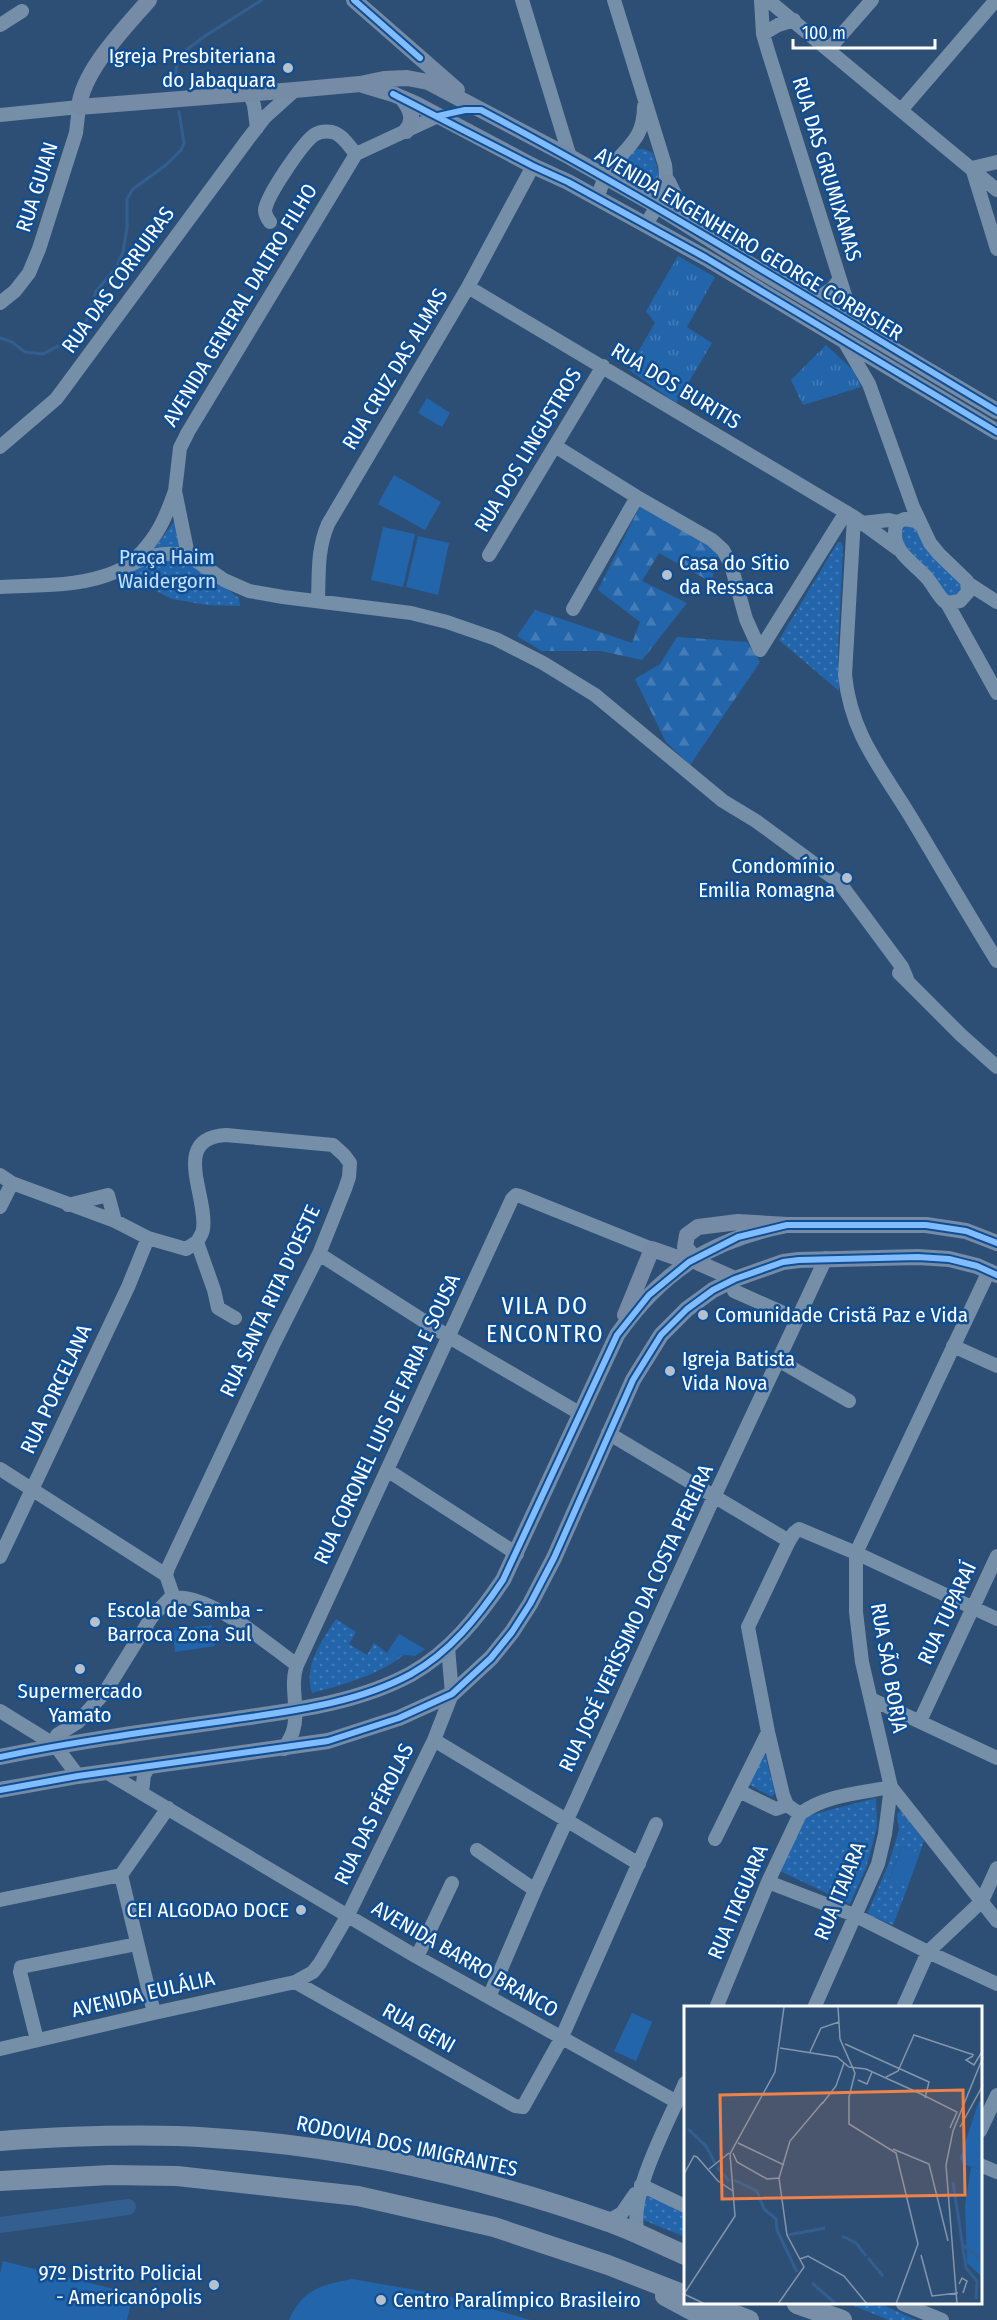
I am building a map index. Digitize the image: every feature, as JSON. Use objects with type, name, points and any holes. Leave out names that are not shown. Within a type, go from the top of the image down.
[{"type":"highway","name":"RODOVIA DOS IMIGRANTES","points":[[0,2141],[138,2135],[213,2138],[290,2145],[375,2159],[493,2186],[608,2222],[684,2255]]},
{"type":"highway","points":[[0,2181],[110,2175],[177,2176],[357,2196],[494,2227],[608,2265],[684,2295]]},
{"type":"highway","points":[[608,2265],[710,2320]]},
{"type":"highway","points":[[711,2305],[749,2320]]},
{"type":"highway","points":[[804,2305],[842,2320]]},
{"type":"main road","points":[[149,0],[100,60],[84,86],[79,107],[360,84]]},
{"type":"main road","points":[[354,0],[481,110]]},
{"type":"main road","name":"AVENIDA ENGENHEIRO GEORGE CORBISIER","points":[[360,84],[384,79],[416,79],[428,82],[657,206],[812,302],[997,411]]},
{"type":"main road","name":"AVENIDA ENGENHEIRO GEORGE CORBISIER","points":[[360,84],[402,98],[646,224],[997,432]]},
{"type":"main road","points":[[402,98],[410,109],[412,118],[406,131]]},
{"type":"main road","points":[[438,116],[457,111],[481,110]]},
{"type":"main road","points":[[668,182],[688,217],[711,238]]},
{"type":"main road","points":[[691,1261],[685,1247],[685,1240],[691,1231],[698,1227],[738,1222],[787,1226],[926,1225],[966,1231],[997,1243]]},
{"type":"main road","points":[[617,1335],[649,1295],[691,1261],[738,1237],[787,1226]]},
{"type":"main road","points":[[0,1757],[55,1745],[295,1710],[332,1702],[392,1683],[411,1673],[448,1647],[482,1611],[503,1580],[617,1335],[652,1249],[691,1261],[735,1285]]},
{"type":"main road","points":[[0,1790],[78,1776],[328,1742],[399,1718],[452,1694],[491,1658],[512,1632],[530,1604],[554,1558],[633,1380],[661,1335],[687,1309],[713,1290],[735,1285],[783,1262],[826,1258],[949,1259],[993,1273]]},
{"type":"street","points":[[522,0],[570,157]]},
{"type":"street","points":[[614,0],[668,182],[657,206]]},
{"type":"street","name":"RUA DAS GRUMIXAMAS","points":[[761,0],[763,34],[855,327]]},
{"type":"street","points":[[768,0],[997,190]]},
{"type":"street","points":[[829,49],[872,0]]},
{"type":"street","points":[[902,109],[996,0]]},
{"type":"street","points":[[0,25],[22,11]]},
{"type":"street","points":[[763,34],[778,25],[794,20]]},
{"type":"street","name":"RUA DAS CORRUIRAS","points":[[0,447],[56,399],[66,387],[265,117],[295,90]]},
{"type":"street","points":[[249,93],[254,105],[257,128]]},
{"type":"street","points":[[605,178],[610,168],[635,141],[644,117],[644,98]]},
{"type":"street","points":[[0,115],[79,107]]},
{"type":"street","name":"RUA GUIAN","points":[[0,303],[15,291],[29,273],[39,249],[76,134],[79,107]]},
{"type":"street","points":[[356,154],[438,116]]},
{"type":"street","name":"AVENIDA GENERAL DALTRO FILHO","points":[[188,555],[175,491],[180,448],[356,154],[336,133],[325,131],[312,136],[286,170],[270,196],[265,210],[270,222]]},
{"type":"street","points":[[635,141],[648,143],[660,151]]},
{"type":"street","points":[[972,168],[997,162]]},
{"type":"street","name":"RUA CRUZ DAS ALMAS","points":[[318,601],[318,565],[323,536],[328,524],[468,287],[533,166]]},
{"type":"street","points":[[972,168],[997,249]]},
{"type":"street","name":"AVENIDA ENGENHEIRO GEORGE CORBISIER","points":[[597,198],[605,178]]},
{"type":"street","name":"AVENIDA ENGENHEIRO GEORGE CORBISIER","points":[[646,224],[657,206]]},
{"type":"street","name":"RUA DAS GRUMIXAMAS","points":[[812,302],[832,289],[839,280]]},
{"type":"street","name":"RUA DOS BURITIS","points":[[468,287],[854,517],[898,549],[928,579],[938,595],[948,603]]},
{"type":"street","points":[[844,341],[869,384],[904,483],[930,543],[968,588],[997,602]]},
{"type":"street","points":[[869,384],[872,370],[880,362]]},
{"type":"street","name":"RUA DOS LINGUSTROS","points":[[489,555],[603,366]]},
{"type":"street","points":[[555,446],[712,540],[723,550],[732,565],[746,620],[760,650],[854,517]]},
{"type":"street","points":[[898,549],[894,537],[900,521],[904,483]]},
{"type":"street","points":[[130,564],[150,544],[160,529],[175,491]]},
{"type":"street","points":[[573,609],[637,497]]},
{"type":"street","points":[[854,517],[912,520],[922,526]]},
{"type":"street","points":[[854,517],[845,675],[854,720],[878,767],[995,953]]},
{"type":"street","points":[[0,587],[74,582],[100,577],[153,554],[173,553],[188,555],[224,580],[249,591],[411,613],[447,621],[496,639],[543,663],[595,694],[701,784],[770,831],[830,878],[833,886],[903,967],[907,979],[961,1035],[997,1067]]},
{"type":"street","points":[[968,588],[960,601],[948,603],[997,693]]},
{"type":"street","name":"RUA SANTA RITA D'OESTE","points":[[166,1575],[251,1391],[319,1254],[349,1177],[350,1163],[333,1145],[226,1135],[210,1137],[204,1141],[195,1155],[203,1230],[197,1242]]},
{"type":"street","points":[[0,1175],[12,1183],[115,1221],[148,1238],[186,1249],[197,1242],[218,1308],[235,1318]]},
{"type":"street","points":[[0,1207],[12,1183]]},
{"type":"street","points":[[68,1205],[108,1195],[115,1221]]},
{"type":"street","name":"RUA CORONEL LUIS DE FARIA E SOUSA","points":[[284,1749],[293,1731],[295,1710],[293,1680],[297,1665],[512,1199],[516,1195],[520,1196],[652,1249]]},
{"type":"street","name":"RUA PORCELANA","points":[[0,1557],[148,1238]]},
{"type":"street","points":[[319,1254],[449,1337],[581,1414]]},
{"type":"street","name":"RUA JOSÉ VERÍSSIMO DA COSTA PEREIRA","points":[[489,1997],[535,1890],[714,1497],[826,1258]]},
{"type":"street","name":"RUA SÃO BORJA","points":[[993,1273],[952,1346],[856,1552],[856,1612],[862,1662],[891,1787],[997,1921]]},
{"type":"street","points":[[735,1285],[797,1319]]},
{"type":"street","points":[[952,1346],[997,1366]]},
{"type":"street","points":[[778,1360],[849,1401]]},
{"type":"street","points":[[608,1433],[789,1541]]},
{"type":"street","points":[[0,1469],[166,1575],[174,1598]]},
{"type":"street","points":[[387,1470],[517,1554]]},
{"type":"street","points":[[891,1787],[828,1800],[809,1807],[800,1814],[787,1805],[768,1732],[748,1627],[789,1541],[800,1529],[856,1552],[997,1618]]},
{"type":"street","name":"RUA TUPARAÍ","points":[[920,1721],[997,1556]]},
{"type":"street","points":[[55,1745],[57,1735],[78,1722],[105,1692],[151,1618],[165,1602],[174,1598],[197,1599],[218,1609],[297,1665]]},
{"type":"street","name":"RUA DAS PÉROLAS","points":[[295,1982],[314,1972],[348,1915],[434,1740],[452,1694],[448,1647]]},
{"type":"street","points":[[871,1699],[997,1758]]},
{"type":"street","points":[[0,1711],[55,1745],[78,1776]]},
{"type":"street","points":[[715,1839],[768,1732]]},
{"type":"street","points":[[434,1740],[639,1864]]},
{"type":"street","points":[[142,1793],[144,1775],[149,1766]]},
{"type":"street","name":"AVENIDA BARRO BRANCO","points":[[106,1772],[417,1957],[677,2102]]},
{"type":"street","name":"RUA ITAIARA","points":[[815,2006],[878,1864],[885,1834],[891,1787]]},
{"type":"street","points":[[739,1791],[776,1809],[787,1805]]},
{"type":"street","points":[[0,1900],[121,1875],[168,1808]]},
{"type":"street","name":"RUA ITAGUARA","points":[[717,2006],[768,1882],[800,1814]]},
{"type":"street","points":[[561,2039],[656,1824]]},
{"type":"street","points":[[477,1850],[535,1890]]},
{"type":"street","points":[[904,2006],[928,1952],[982,1901],[997,1868]]},
{"type":"street","points":[[121,1875],[154,2013]]},
{"type":"street","points":[[768,1882],[854,1915],[997,1984]]},
{"type":"street","points":[[417,1957],[452,1883]]},
{"type":"street","points":[[38,2040],[21,1967],[136,1944]]},
{"type":"street","name":"RUA GENI","points":[[295,1982],[515,2106],[523,2107],[561,2039]]},
{"type":"street","name":"AVENIDA EULÁLIA","points":[[0,2049],[295,1982]]},
{"type":"street","points":[[638,2234],[635,2211],[641,2185],[684,2086]]},
{"type":"street","points":[[982,2129],[997,2095]]},
{"type":"street","points":[[982,2165],[997,2172]]},
{"type":"street","points":[[641,2185],[684,2206]]},
{"type":"street","points":[[608,2222],[622,2213],[641,2185]]},
{"type":"street","points":[[905,2305],[942,2320]]},
{"type":"green space","points":[[635,149],[653,153],[659,175],[649,191],[617,168]]},
{"type":"green space","points":[[678,256],[715,277],[687,327],[712,343],[676,403],[628,369],[655,323],[646,311]]},
{"type":"green space","points":[[826,345],[853,370],[861,387],[803,405],[791,380]]},
{"type":"green space","points":[[427,398],[450,413],[442,427],[418,413]]},
{"type":"green space","points":[[394,475],[441,502],[425,530],[378,504]]},
{"type":"green space","points":[[640,506],[719,552],[711,582],[659,553],[642,581],[687,603],[642,660],[601,651],[542,651],[517,636],[535,610],[632,643],[640,622],[598,590]]},
{"type":"green space","name":"Praça Haim Waidergorn","points":[[176,519],[188,560],[239,598],[240,606],[207,605],[172,599],[125,575],[140,567]]},
{"type":"green space","points":[[906,526],[915,526],[961,581],[963,590],[951,600],[898,537]]},
{"type":"green space","points":[[383,527],[415,534],[403,587],[371,580]]},
{"type":"green space","points":[[418,536],[449,543],[438,595],[406,587]]},
{"type":"green space","points":[[838,542],[841,542],[843,547],[838,651],[839,691],[779,640]]},
{"type":"green space","points":[[677,637],[747,642],[760,662],[690,765],[666,742],[635,679],[660,664]]},
{"type":"green space","points":[[336,1619],[356,1632],[349,1644],[367,1655],[374,1643],[387,1653],[404,1655],[371,1674],[312,1693],[310,1673],[315,1654]]},
{"type":"green space","points":[[212,1625],[215,1646],[175,1652],[173,1630]]},
{"type":"green space","points":[[399,1634],[425,1649],[415,1656],[387,1653]]},
{"type":"green space","points":[[765,1754],[775,1793],[772,1797],[750,1785],[755,1768]]},
{"type":"green space","points":[[876,1798],[877,1827],[866,1868],[850,1904],[778,1870],[803,1817]]},
{"type":"green space","points":[[901,1810],[924,1841],[920,1853],[902,1847],[889,1878],[908,1886],[893,1925],[869,1915],[868,1912],[889,1863],[899,1830],[897,1814]]},
{"type":"green space","points":[[902,1847],[920,1853],[908,1886],[889,1879]]},
{"type":"green space","points":[[632,2013],[652,2022],[636,2061],[614,2051]]},
{"type":"green space","points":[[645,2195],[684,2213],[684,2237],[641,2219]]},
{"type":"green space","points":[[3,2261],[133,2294],[127,2320],[0,2320],[0,2274]]},
{"type":"green space","name":"Centro Paralímpico Brasileiro","points":[[352,2279],[444,2295],[530,2320],[289,2320],[300,2301],[314,2290]]},
{"type":"green space","points":[[852,2305],[883,2305],[916,2320],[889,2320]]},
{"type":"waterway","points":[[174,86],[178,56],[262,0]]},
{"type":"waterway","points":[[0,338],[12,342],[25,352],[43,354],[72,339],[85,325],[96,291],[116,268],[123,252],[127,228],[127,199],[133,189],[166,165],[181,150],[184,143],[179,112]]},
{"type":"waterway","points":[[0,2225],[128,2207]]},
{"type":"cycle path","points":[[354,0],[420,58]]},
{"type":"cycle path","points":[[393,94],[568,182],[706,258],[997,432]]},
{"type":"cycle path","points":[[438,116],[465,110],[481,110],[677,219],[997,411]]},
{"type":"cycle path","points":[[0,1757],[341,1701],[388,1685],[425,1665],[462,1633],[503,1580],[617,1335],[649,1295],[689,1262],[738,1237],[787,1225],[926,1225],[966,1231],[997,1243]]},
{"type":"cycle path","points":[[0,1790],[78,1776],[328,1741],[399,1718],[452,1694],[491,1658],[512,1632],[530,1604],[554,1558],[633,1380],[661,1335],[687,1309],[713,1290],[735,1279],[783,1262],[799,1260],[918,1257],[949,1259],[977,1266],[997,1275]]},
{"type":"place","name":"Igreja Presbiteriana do Jabaquara","points":[[288,68]]},
{"type":"place","name":"Casa do Sítio da Ressaca","points":[[667,575]]},
{"type":"place","name":"Condomínio Emilia Romagna","points":[[847,878]]},
{"type":"place","name":"Comunidade Cristã Paz e Vida","points":[[703,1315]]},
{"type":"place","name":"Igreja Batista Vida Nova","points":[[670,1371]]},
{"type":"place","name":"Escola de Samba - Barroca Zona Sul","points":[[95,1622]]},
{"type":"place","name":"Supermercado Yamato","points":[[80,1669]]},
{"type":"place","name":"CEI ALGODAO DOCE","points":[[301,1910]]},
{"type":"place","name":"97º Distrito Policial - Americanópolis","points":[[214,2285]]},
{"type":"place","name":"Centro Paralímpico Brasileiro","points":[[381,2300]]},
{"type":"district","name":"VILA DO ENCONTRO","points":[[545,1320]]}]
